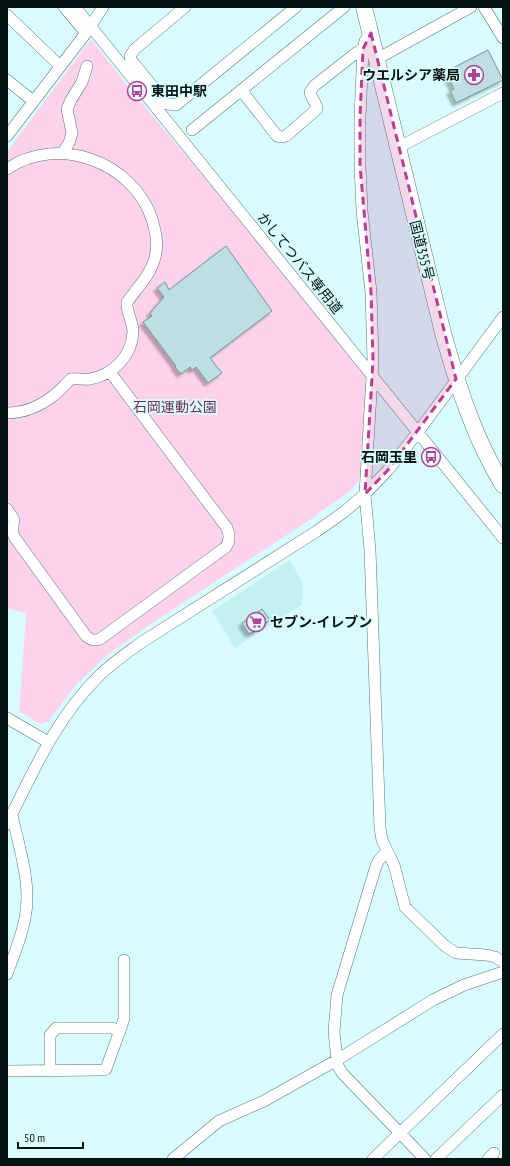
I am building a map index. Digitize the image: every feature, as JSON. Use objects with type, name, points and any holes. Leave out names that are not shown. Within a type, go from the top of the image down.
[{"type":"highway","name":"国道355号","points":[[364,7],[443,334],[456,379],[473,426],[503,485]]},
{"type":"street","points":[[64,7],[88,30]]},
{"type":"street","name":"かしてつバス専用道","points":[[75,7],[88,30],[418,432],[503,538]]},
{"type":"street","points":[[7,136],[104,7]]},
{"type":"street","points":[[184,7],[134,49],[130,56],[131,60],[167,104],[176,104],[296,7]]},
{"type":"street","points":[[192,130],[344,7]]},
{"type":"street","points":[[377,59],[470,7]]},
{"type":"street","points":[[484,7],[503,38]]},
{"type":"street","points":[[7,15],[60,66]]},
{"type":"street","points":[[371,33],[365,41],[364,49],[360,117],[360,165],[362,211],[371,292],[373,360],[365,494],[370,550],[379,815],[382,840],[394,865],[405,907],[415,918],[445,946],[456,953],[486,955],[495,957],[503,962]]},
{"type":"street","points":[[241,90],[277,136],[286,136],[317,109],[310,92],[314,86],[356,53],[364,49]]},
{"type":"street","points":[[62,154],[69,143],[72,133],[67,109],[82,82],[87,66]]},
{"type":"street","points":[[7,80],[33,101]]},
{"type":"street","points":[[398,148],[503,93]]},
{"type":"street","points":[[7,169],[18,162],[44,154],[74,155],[89,158],[110,168],[125,178],[148,209],[155,232],[157,251],[155,260],[150,269],[128,302],[127,307],[133,334],[125,355],[119,364],[110,372],[89,379],[71,379],[53,396],[34,407],[24,411],[7,414]]},
{"type":"street","points":[[7,974],[25,919],[27,907],[25,872],[9,819],[48,742],[79,698],[98,676],[119,658],[344,512],[365,494],[388,470],[418,432],[503,316]]},
{"type":"street","points":[[7,509],[14,520],[12,532],[23,551],[86,636],[91,640],[100,639],[226,547],[230,537],[227,528],[110,372]]},
{"type":"street","points":[[7,718],[48,742]]},
{"type":"street","points":[[387,851],[376,866],[337,995],[334,1032],[337,1060],[338,1066],[342,1073],[425,1159]]},
{"type":"street","points":[[7,1071],[104,1070],[108,1066],[125,1013],[124,960]]},
{"type":"street","points":[[173,1159],[219,1121],[264,1101],[337,1060],[433,1000],[464,985],[503,972]]},
{"type":"street","points":[[50,1071],[50,1035],[56,1028],[112,1028],[120,1032]]},
{"type":"street","points":[[373,1159],[503,1034]]},
{"type":"street","points":[[436,1159],[503,1095]]},
{"type":"highlighted area","points":[[371,33],[456,379],[388,470],[365,494],[373,360],[371,292],[360,165],[360,117],[363,49]]},
{"type":"shaded area","points":[[290,560],[303,584],[302,605],[235,648],[212,611]]},
{"type":"green space","name":"石岡運動公園","points":[[91,39],[125,83],[248,229],[367,376],[361,477],[350,491],[308,521],[154,622],[106,656],[74,687],[48,722],[40,724],[19,711],[26,613],[7,608],[7,152]]},
{"type":"building","name":"ウエルシア薬局","points":[[488,50],[503,80],[456,103],[450,91],[454,89],[445,72]]},
{"type":"building","points":[[226,246],[272,311],[210,358],[222,373],[208,383],[196,367],[192,370],[190,367],[181,374],[143,322],[152,316],[150,313],[164,297],[157,288],[165,282],[169,290]]},
{"type":"building","name":"セブン-イレブン","points":[[262,609],[270,620],[253,633],[252,632],[249,634],[242,623]]},
{"type":"place","name":"ウエルシア薬局","points":[[474,75]]},
{"type":"place","name":"東田中駅","points":[[137,91]]},
{"type":"place","name":"石岡玉里","points":[[431,457]]},
{"type":"place","name":"セブン-イレブン","points":[[256,622]]}]
